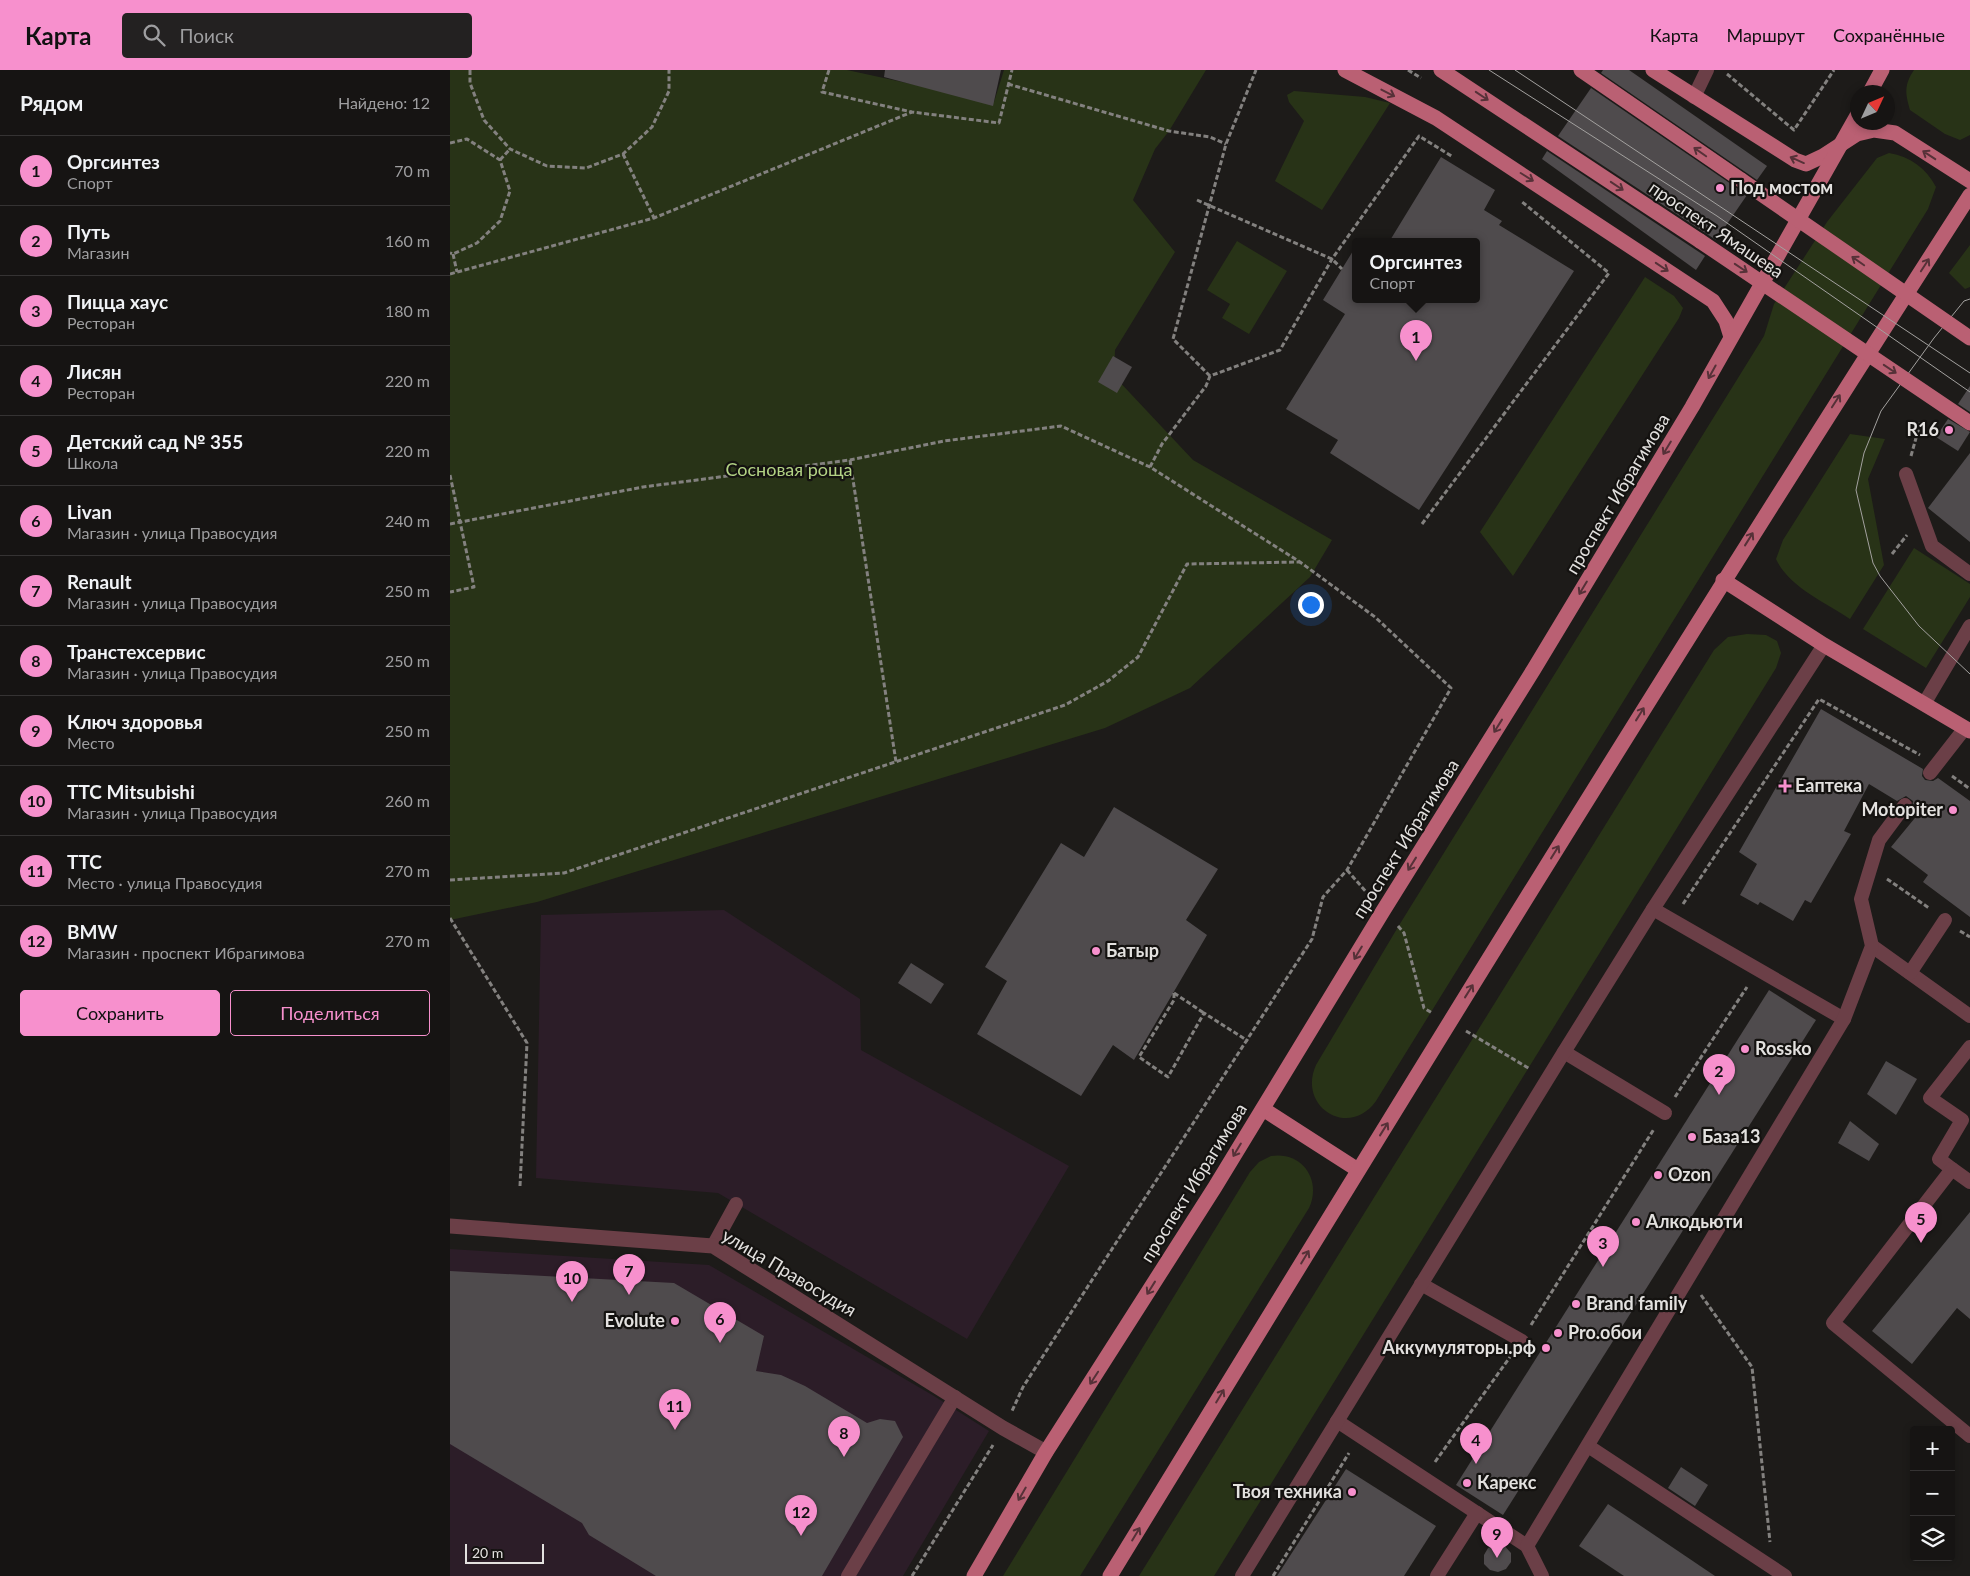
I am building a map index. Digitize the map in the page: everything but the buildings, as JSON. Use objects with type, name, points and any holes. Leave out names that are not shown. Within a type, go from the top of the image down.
[{"type":"main road","points":[[1345,70],[1436,118],[1713,301],[1726,321],[1732,337]]},
{"type":"main road","name":"проспект Ямашева","points":[[1441,70],[1700,241],[1970,423]]},
{"type":"main road","points":[[1581,70],[1970,338]]},
{"type":"main road","points":[[1653,70],[1794,160],[1806,164],[1857,134],[1874,130],[1896,133],[1970,181]]},
{"type":"main road","points":[[1874,85],[1882,70]]},
{"type":"main road","name":"проспект Ибрагимова","points":[[974,1576],[1046,1452],[1263,1108],[1534,669],[1732,337],[1850,127]]},
{"type":"main road","points":[[1110,1576],[1358,1170],[1723,580],[1970,195]]},
{"type":"main road","points":[[1723,580],[1824,645],[1968,730]]},
{"type":"main road","points":[[1263,1108],[1358,1170]]},
{"type":"street","name":"улица Правосудия","points":[[450,1226],[713,1246],[1004,1428],[1046,1452]]},
{"type":"lane","points":[[1694,97],[1707,70]]},
{"type":"lane","points":[[1906,474],[1932,546],[1970,574]]},
{"type":"lane","points":[[1924,704],[1970,626]]},
{"type":"lane","points":[[1242,1576],[1653,909],[1824,645]]},
{"type":"lane","points":[[1930,773],[1968,730]]},
{"type":"lane","points":[[1528,1546],[1844,1019],[1872,946],[1861,899],[1870,867],[1878,840],[1906,806]]},
{"type":"lane","points":[[1653,909],[1844,1019]]},
{"type":"lane","points":[[1910,973],[1946,920]]},
{"type":"lane","points":[[1872,946],[1970,1016]]},
{"type":"lane","points":[[1970,1047],[1930,1098],[1962,1120],[1938,1159],[1970,1182]]},
{"type":"lane","points":[[1564,1052],[1664,1113]]},
{"type":"lane","points":[[1952,1168],[1833,1323],[1970,1436]]},
{"type":"lane","points":[[713,1246],[736,1204]]},
{"type":"lane","points":[[1421,1284],[1522,1341]]},
{"type":"lane","points":[[848,1576],[955,1397]]},
{"type":"lane","points":[[1337,1421],[1528,1546],[1542,1576]]},
{"type":"lane","points":[[1588,1446],[1785,1576]]},
{"type":"lane","points":[[1437,1576],[1477,1513]]},
{"type":"path","points":[[470,70],[470,83],[484,120],[510,149],[546,166],[586,168],[623,154],[652,127],[669,91],[669,70]]},
{"type":"path","points":[[829,70],[822,92],[912,112],[999,123],[1012,70]]},
{"type":"path","points":[[1210,376],[1173,339],[1226,144],[1256,70]]},
{"type":"path","points":[[1722,70],[1794,130],[1834,70]]},
{"type":"path","points":[[1008,84],[1169,131],[1210,137],[1226,144]]},
{"type":"path","points":[[450,274],[654,218],[912,112]]},
{"type":"path","points":[[1150,467],[1162,444],[1206,386],[1210,376],[1280,350],[1332,259],[1419,136],[1461,162]]},
{"type":"path","points":[[450,144],[467,139],[500,160],[510,191],[500,221],[477,243],[451,253],[457,272]]},
{"type":"path","points":[[500,160],[510,149]]},
{"type":"path","points":[[623,154],[654,218]]},
{"type":"path","points":[[1422,524],[1609,273],[1518,199]]},
{"type":"path","points":[[1197,200],[1332,259],[1342,269]]},
{"type":"path","points":[[1906,474],[1920,420]]},
{"type":"path","points":[[450,524],[643,488],[850,460],[944,441],[1061,426],[1150,467],[1300,562],[1375,617],[1451,688],[1347,870],[1323,898],[1312,940],[1023,1387],[1004,1428],[912,1576]]},
{"type":"path","points":[[850,460],[896,762]]},
{"type":"path","points":[[450,475],[474,587],[450,592]]},
{"type":"path","points":[[450,880],[564,873],[1065,706],[1108,681],[1138,657],[1187,564],[1300,562]]},
{"type":"path","points":[[1870,867],[1970,937]]},
{"type":"path","points":[[450,918],[527,1043],[520,1186]]},
{"type":"path","points":[[1423,1478],[1522,1341],[1664,1113],[1759,970]]},
{"type":"path","points":[[1204,1013],[1168,1077],[1139,1057],[1174,1000],[1174,993],[1248,1041]]},
{"type":"path","points":[[1690,1278],[1752,1366],[1773,1568]]},
{"type":"shaded area","points":[[724,910],[860,999],[861,1050],[1069,1166],[967,1339],[718,1193],[536,1178],[541,915]]},
{"type":"shaded area","points":[[450,1249],[709,1265],[934,1396],[989,1431],[903,1576],[450,1576]]},
{"type":"green space","name":"Сосновая роща","points":[[450,70],[847,70],[994,102],[1004,70],[1206,70],[1169,131],[1155,149],[1133,200],[1175,252],[1115,350],[1114,376],[1193,460],[1332,540],[1310,577],[1190,688],[1105,728],[537,902],[450,920]]},
{"type":"green space","points":[[1914,70],[1970,70],[1970,135],[1960,140],[1945,134],[1910,110],[1906,89],[1908,80]]},
{"type":"green space","points":[[1294,91],[1365,97],[1390,103],[1322,210],[1275,181],[1304,121],[1289,102],[1287,95]]},
{"type":"green space","points":[[1889,153],[1904,157],[1917,164],[1928,174],[1936,187],[1928,209],[1376,1101],[1365,1112],[1353,1117],[1340,1117],[1329,1113],[1320,1105],[1314,1094],[1312,1080],[1316,1065],[1398,927],[1764,336],[1774,304],[1827,222],[1877,158]]},
{"type":"green space","points":[[1237,241],[1287,271],[1249,334],[1222,318],[1230,304],[1207,290]]},
{"type":"green space","points":[[1970,245],[1970,287],[1965,289],[1949,273]]},
{"type":"green space","points":[[1645,277],[1674,296],[1683,308],[1679,318],[1513,576],[1480,532]]},
{"type":"green space","points":[[1850,434],[1885,439],[1868,479],[1884,565],[1850,619],[1799,586],[1782,569],[1776,559],[1783,540]]},
{"type":"green space","points":[[1914,548],[1970,584],[1970,597],[1926,668],[1863,629]]},
{"type":"green space","points":[[1747,634],[1766,635],[1777,641],[1781,653],[1776,668],[1214,1576],[1139,1576],[1714,650],[1728,637]]},
{"type":"green space","points":[[1271,1156],[1292,1158],[1306,1170],[1311,1178],[1313,1187],[1309,1208],[1080,1576],[1003,1576],[1250,1172],[1259,1162]]},
{"type":"tram line","points":[[1489,70],[1717,216],[1970,392]]},
{"type":"tram line","points":[[1515,70],[1970,373]]},
{"type":"tram line","points":[[1970,299],[1964,301],[1934,338],[1881,411],[1864,453],[1856,490],[1873,563],[1880,576],[1919,626],[1970,674]]},
{"type":"place","name":"Под мостом","points":[[1720,188]]},
{"type":"place","name":"Оргсинтез","points":[[1416,361]]},
{"type":"place","name":"R16","points":[[1949,430]]},
{"type":"place","name":"Еаптека","points":[[1785,786]]},
{"type":"place","name":"Motopiter","points":[[1953,810]]},
{"type":"place","name":"Батыр","points":[[1096,951]]},
{"type":"place","name":"Rossko","points":[[1745,1049]]},
{"type":"place","name":"Путь","points":[[1719,1095]]},
{"type":"place","name":"База13","points":[[1692,1137]]},
{"type":"place","name":"Ozon","points":[[1658,1175]]},
{"type":"place","name":"Алкодьюти","points":[[1636,1222]]},
{"type":"place","name":"Детский сад № 355","points":[[1921,1243]]},
{"type":"place","name":"Пицца хаус","points":[[1603,1267]]},
{"type":"place","name":"Renault","points":[[629,1295]]},
{"type":"place","name":"ТТС Mitsubishi","points":[[572,1302]]},
{"type":"place","name":"Brand family","points":[[1576,1304]]},
{"type":"place","name":"Evolute","points":[[675,1321]]},
{"type":"place","name":"Pro.обои","points":[[1558,1333]]},
{"type":"place","name":"Livan","points":[[720,1343]]},
{"type":"place","name":"Аккумуляторы.рф","points":[[1546,1348]]},
{"type":"place","name":"ТТС","points":[[675,1430]]},
{"type":"place","name":"Транстехсервис","points":[[844,1457]]},
{"type":"place","name":"Лисян","points":[[1476,1464]]},
{"type":"place","name":"Карекс","points":[[1467,1483]]},
{"type":"place","name":"Твоя техника","points":[[1352,1492]]},
{"type":"place","name":"BMW","points":[[801,1536]]},
{"type":"place","name":"Ключ здоровья","points":[[1497,1558]]}]
